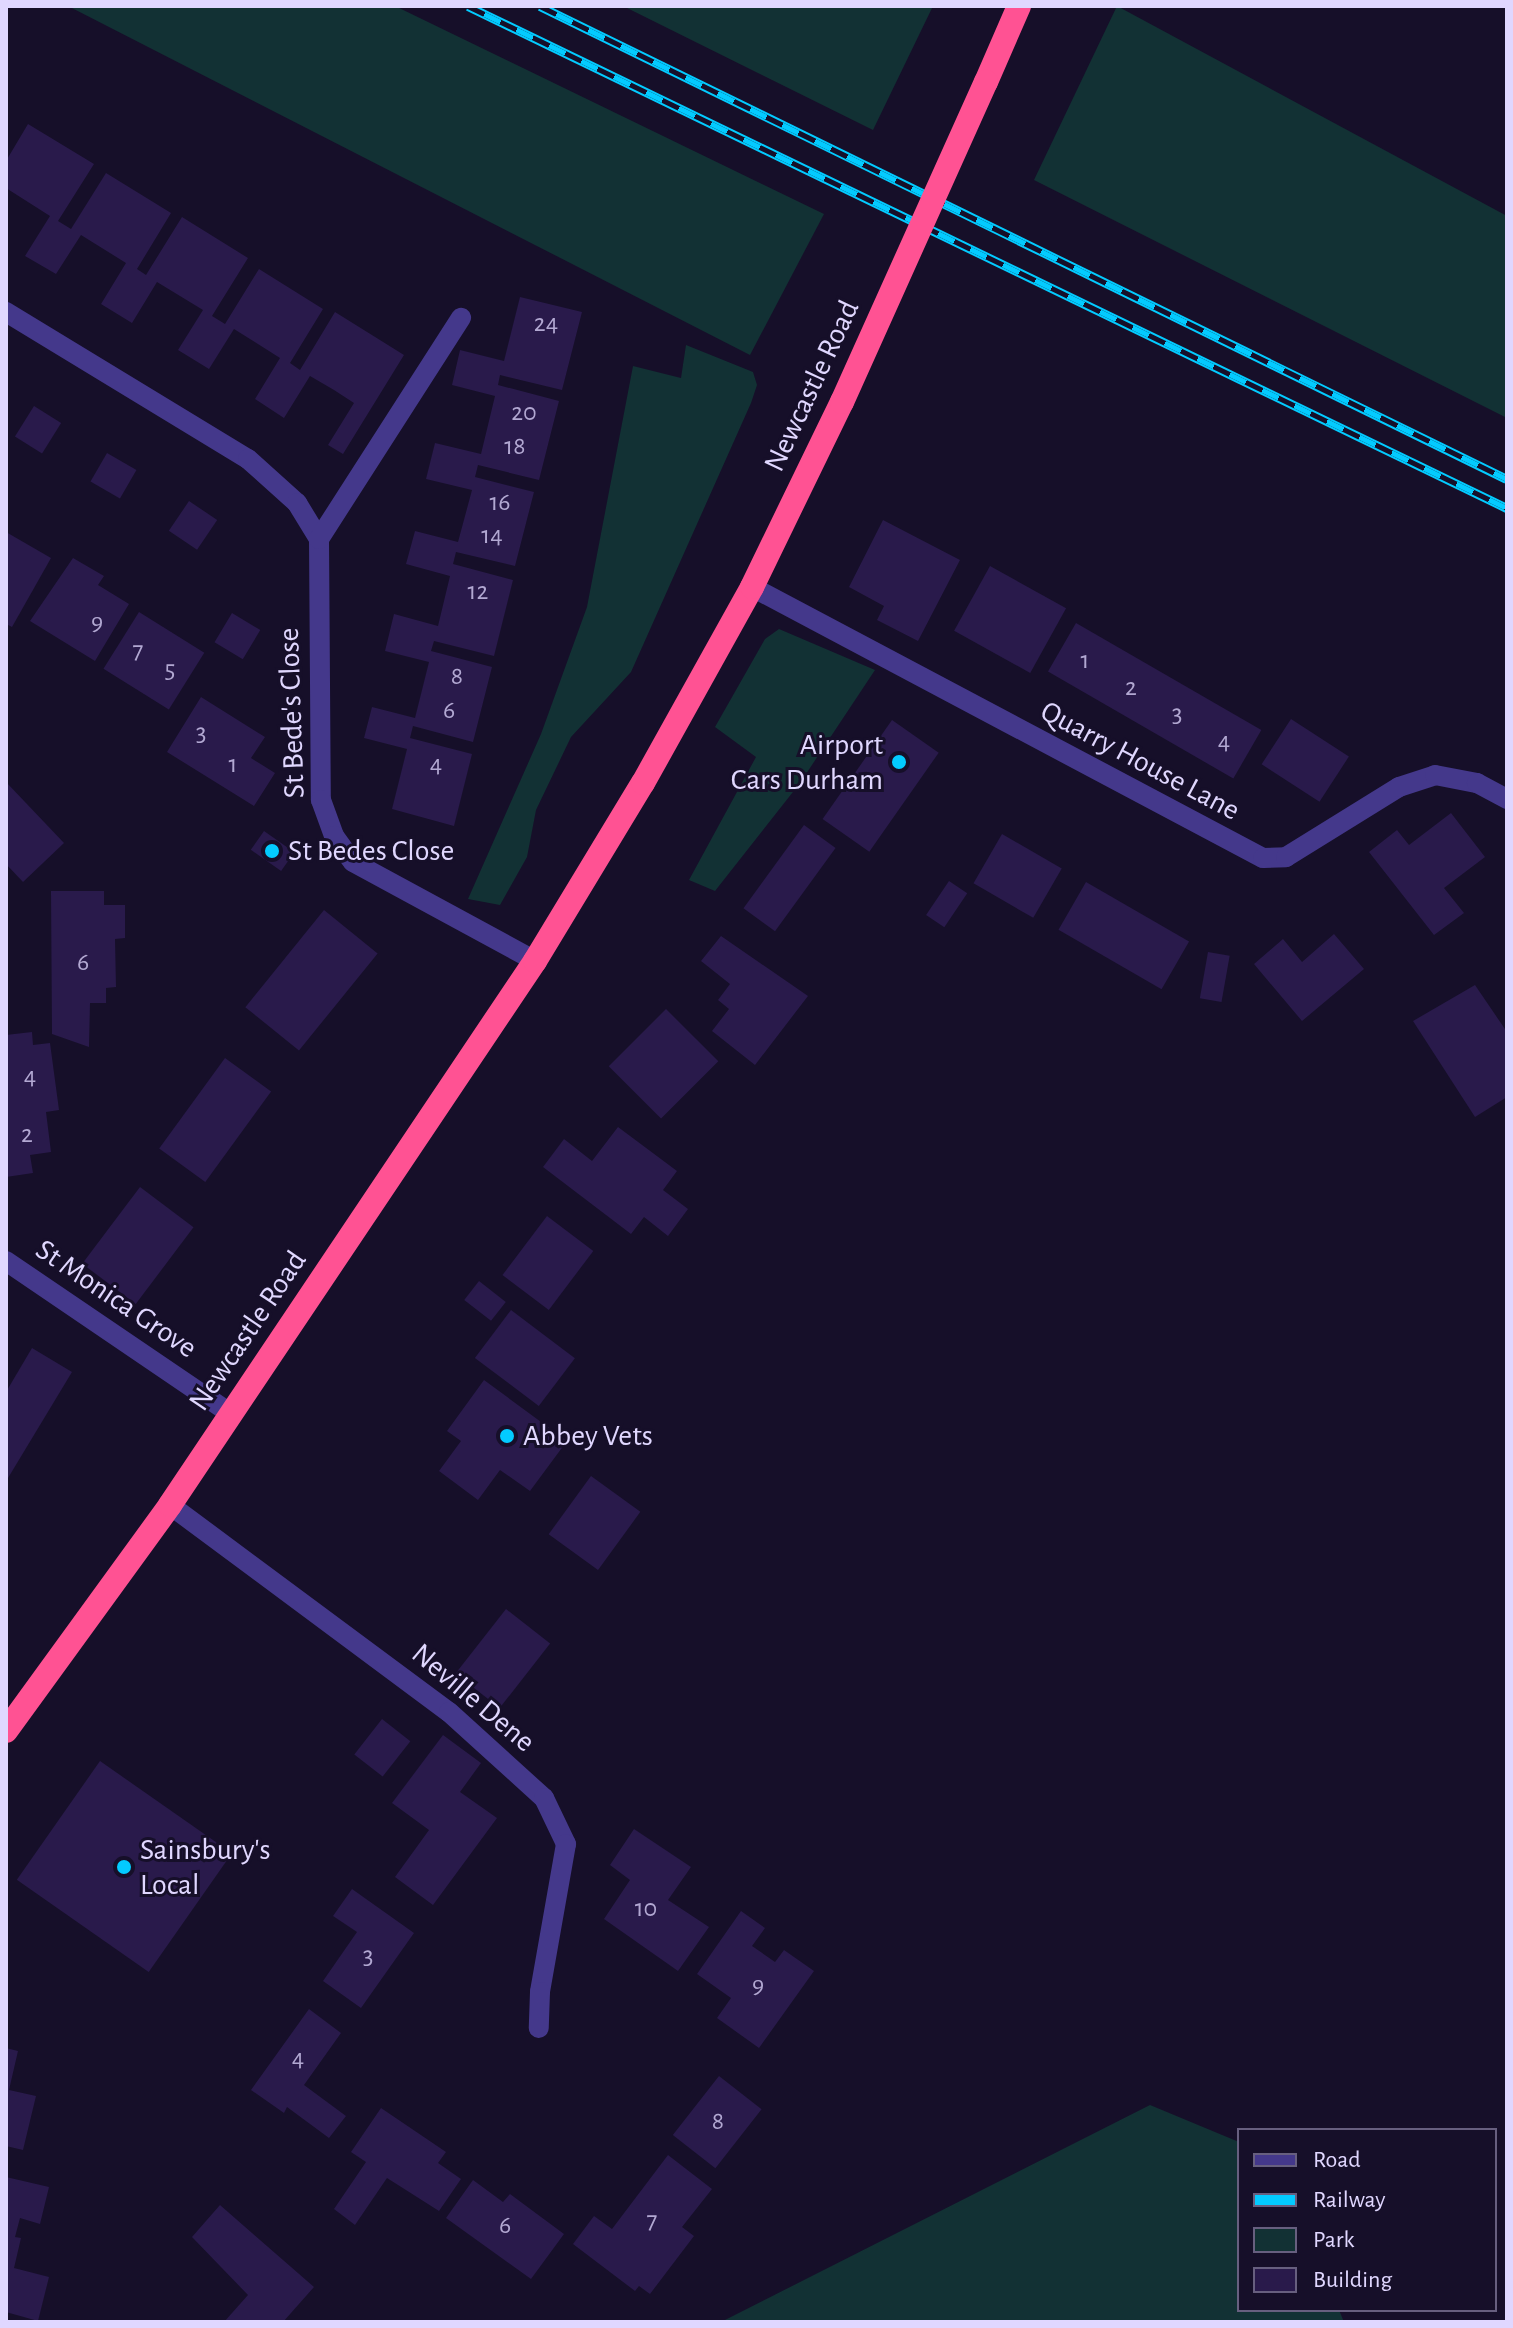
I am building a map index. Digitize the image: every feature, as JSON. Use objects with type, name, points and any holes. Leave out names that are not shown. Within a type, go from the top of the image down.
[{"type":"highway","name":"Newcastle Road","points":[[6,1731],[170,1505],[535,961],[643,783],[752,587],[842,402],[1019,6]]},
{"type":"street","points":[[6,312],[248,459],[297,503],[319,539],[461,318]]},
{"type":"street","name":"St Bede's Close","points":[[319,539],[320,784],[334,836],[353,862],[535,961]]},
{"type":"street","name":"Quarry House Lane","points":[[752,587],[1263,858],[1286,857],[1399,787],[1435,775],[1477,783],[1507,799]]},
{"type":"street","name":"St Monica Grove","points":[[6,1261],[231,1414]]},
{"type":"street","name":"Neville Dene","points":[[170,1505],[449,1712],[544,1798],[566,1844],[540,1992],[539,2028]]},
{"type":"green space","points":[[68,6],[395,6],[824,214],[750,355]]},
{"type":"green space","points":[[623,6],[933,6],[873,130]]},
{"type":"green space","points":[[1117,6],[1507,216],[1507,418],[1034,180]]},
{"type":"green space","points":[[686,345],[753,372],[757,385],[751,403],[631,672],[571,737],[536,810],[527,857],[500,905],[468,899],[541,734],[587,607],[633,366],[681,378]]},
{"type":"green space","points":[[779,629],[875,670],[800,783],[715,891],[689,880],[756,757],[715,727],[765,639]]},
{"type":"green space","points":[[1150,2105],[1237,2141],[1237,2312],[1340,2312],[1344,2322],[721,2322]]},
{"type":"building","points":[[28,124],[94,164],[58,221],[71,229],[106,173],[171,213],[137,269],[146,275],[182,217],[248,258],[212,316],[225,324],[259,269],[323,309],[290,363],[300,370],[335,312],[404,355],[343,454],[328,445],[354,403],[334,390],[310,376],[284,418],[255,399],[280,358],[234,329],[209,369],[178,350],[203,310],[157,282],[132,323],[101,304],[126,263],[81,235],[56,274],[25,256],[50,216],[6,188],[6,161]]},
{"type":"building","points":[[520,297],[582,312],[562,390],[500,375],[498,385],[559,401],[539,480],[478,465],[475,477],[534,492],[515,566],[456,552],[453,564],[513,580],[494,656],[434,641],[431,651],[492,667],[473,742],[413,726],[410,738],[472,754],[454,826],[392,809],[407,749],[364,738],[372,707],[415,718],[429,662],[385,651],[394,614],[438,626],[450,576],[406,564],[415,531],[458,542],[472,490],[426,479],[435,443],[481,454],[495,396],[452,385],[460,350],[504,361]]},
{"type":"building","points":[[34,406],[61,423],[42,453],[15,437]]},
{"type":"building","points":[[107,453],[136,470],[120,499],[90,482]]},
{"type":"building","points":[[189,501],[217,520],[197,550],[169,531]]},
{"type":"building","points":[[883,520],[960,560],[918,641],[877,620],[884,606],[849,587]]},
{"type":"building","points":[[6,532],[51,558],[12,627],[6,624]]},
{"type":"building","points":[[73,558],[104,576],[98,585],[129,604],[95,661],[30,621]]},
{"type":"building","points":[[990,566],[1066,608],[1030,673],[954,631]]},
{"type":"building","points":[[139,612],[204,653],[169,710],[103,669]]},
{"type":"building","points":[[232,613],[260,630],[243,659],[214,642]]},
{"type":"building","points":[[1076,623],[1261,730],[1233,778],[1048,671]]},
{"type":"building","points":[[201,697],[265,737],[251,758],[275,773],[254,806],[167,752]]},
{"type":"building","points":[[1291,719],[1349,757],[1319,802],[1262,764]]},
{"type":"building","points":[[892,720],[939,753],[869,852],[823,819]]},
{"type":"building","points":[[6,782],[64,843],[23,882],[6,864]]},
{"type":"building","points":[[1451,813],[1485,857],[1444,888],[1464,913],[1434,935],[1369,852],[1397,830],[1409,845]]},
{"type":"building","points":[[804,825],[836,848],[775,931],[743,908]]},
{"type":"building","name":"St Bedes Close","points":[[264,831],[294,852],[281,871],[251,850]]},
{"type":"building","points":[[1002,834],[1062,868],[1033,918],[974,883]]},
{"type":"building","points":[[949,881],[967,893],[944,927],[926,915]]},
{"type":"building","points":[[1086,882],[1189,942],[1162,989],[1058,930]]},
{"type":"building","points":[[51,891],[104,891],[104,905],[125,905],[125,938],[115,939],[116,987],[106,988],[106,1003],[90,1003],[89,1047],[52,1034]]},
{"type":"building","points":[[324,910],[378,953],[299,1051],[245,1007]]},
{"type":"building","points":[[1334,934],[1364,969],[1302,1021],[1254,964],[1283,939],[1302,962]]},
{"type":"building","points":[[721,936],[808,996],[755,1065],[712,1031],[729,1009],[718,1000],[730,984],[701,961]]},
{"type":"building","points":[[1208,952],[1230,956],[1222,1002],[1200,998]]},
{"type":"building","points":[[1475,985],[1507,1032],[1507,1097],[1475,1117],[1413,1021]]},
{"type":"building","points":[[666,1009],[718,1061],[661,1119],[609,1066]]},
{"type":"building","points":[[32,1032],[33,1045],[50,1043],[59,1110],[46,1112],[51,1152],[30,1155],[33,1173],[6,1177],[6,1035]]},
{"type":"building","points":[[225,1058],[271,1092],[205,1182],[159,1149]]},
{"type":"building","points":[[618,1127],[677,1171],[663,1190],[688,1209],[668,1236],[644,1217],[631,1234],[543,1167],[564,1139],[592,1161]]},
{"type":"building","points":[[140,1187],[194,1227],[136,1304],[82,1264]]},
{"type":"building","points":[[547,1216],[593,1251],[549,1310],[502,1275]]},
{"type":"building","points":[[479,1281],[506,1302],[491,1321],[464,1300]]},
{"type":"building","points":[[511,1310],[575,1358],[539,1406],[475,1358]]},
{"type":"building","points":[[32,1348],[72,1372],[8,1478],[6,1392]]},
{"type":"building","name":"Abbey Vets","points":[[484,1380],[567,1441],[530,1491],[500,1470],[478,1500],[439,1471],[461,1441],[447,1431]]},
{"type":"building","points":[[591,1476],[640,1512],[598,1570],[549,1534]]},
{"type":"building","points":[[506,1609],[550,1643],[500,1708],[456,1674]]},
{"type":"building","points":[[382,1719],[410,1741],[383,1777],[354,1754]]},
{"type":"building","points":[[443,1735],[481,1763],[460,1792],[497,1818],[433,1905],[395,1877],[429,1830],[392,1803]]},
{"type":"building","name":"Sainsbury's Local","points":[[100,1761],[232,1853],[149,1972],[17,1880]]},
{"type":"building","points":[[634,1829],[691,1867],[668,1900],[709,1927],[678,1971],[604,1919],[630,1880],[610,1865]]},
{"type":"building","points":[[352,1889],[414,1933],[361,2008],[323,1981],[357,1932],[333,1916]]},
{"type":"building","points":[[741,1911],[765,1928],[752,1946],[775,1962],[784,1950],[814,1971],[759,2048],[717,2018],[731,1998],[697,1974]]},
{"type":"building","points":[[309,2009],[341,2033],[304,2085],[346,2116],[329,2138],[287,2107],[284,2113],[251,2090]]},
{"type":"building","points":[[6,2048],[18,2051],[9,2090],[36,2096],[23,2150],[6,2146]]},
{"type":"building","points":[[719,2076],[762,2109],[715,2168],[673,2135]]},
{"type":"building","points":[[381,2108],[446,2152],[438,2163],[461,2179],[439,2211],[387,2178],[355,2225],[334,2209],[366,2162],[351,2152]]},
{"type":"building","points":[[668,2155],[712,2189],[682,2227],[694,2236],[650,2294],[639,2286],[635,2291],[573,2244],[594,2216],[612,2229]]},
{"type":"building","points":[[6,2177],[49,2187],[40,2224],[20,2218],[15,2237],[21,2238],[14,2268],[49,2277],[38,2321],[6,2312]]},
{"type":"building","points":[[473,2180],[503,2202],[510,2194],[564,2234],[531,2279],[446,2218]]},
{"type":"building","points":[[220,2205],[314,2287],[283,2322],[224,2322],[248,2295],[192,2237]]},
{"type":"railway","points":[[468,6],[1507,508]]},
{"type":"railway","points":[[540,6],[1507,479]]},
{"type":"place","name":"Airport Cars Durham","points":[[899,762]]},
{"type":"place","name":"St Bedes Close","points":[[272,851]]},
{"type":"place","name":"Abbey Vets","points":[[507,1436]]},
{"type":"place","name":"Sainsbury's Local","points":[[124,1867]]}]
